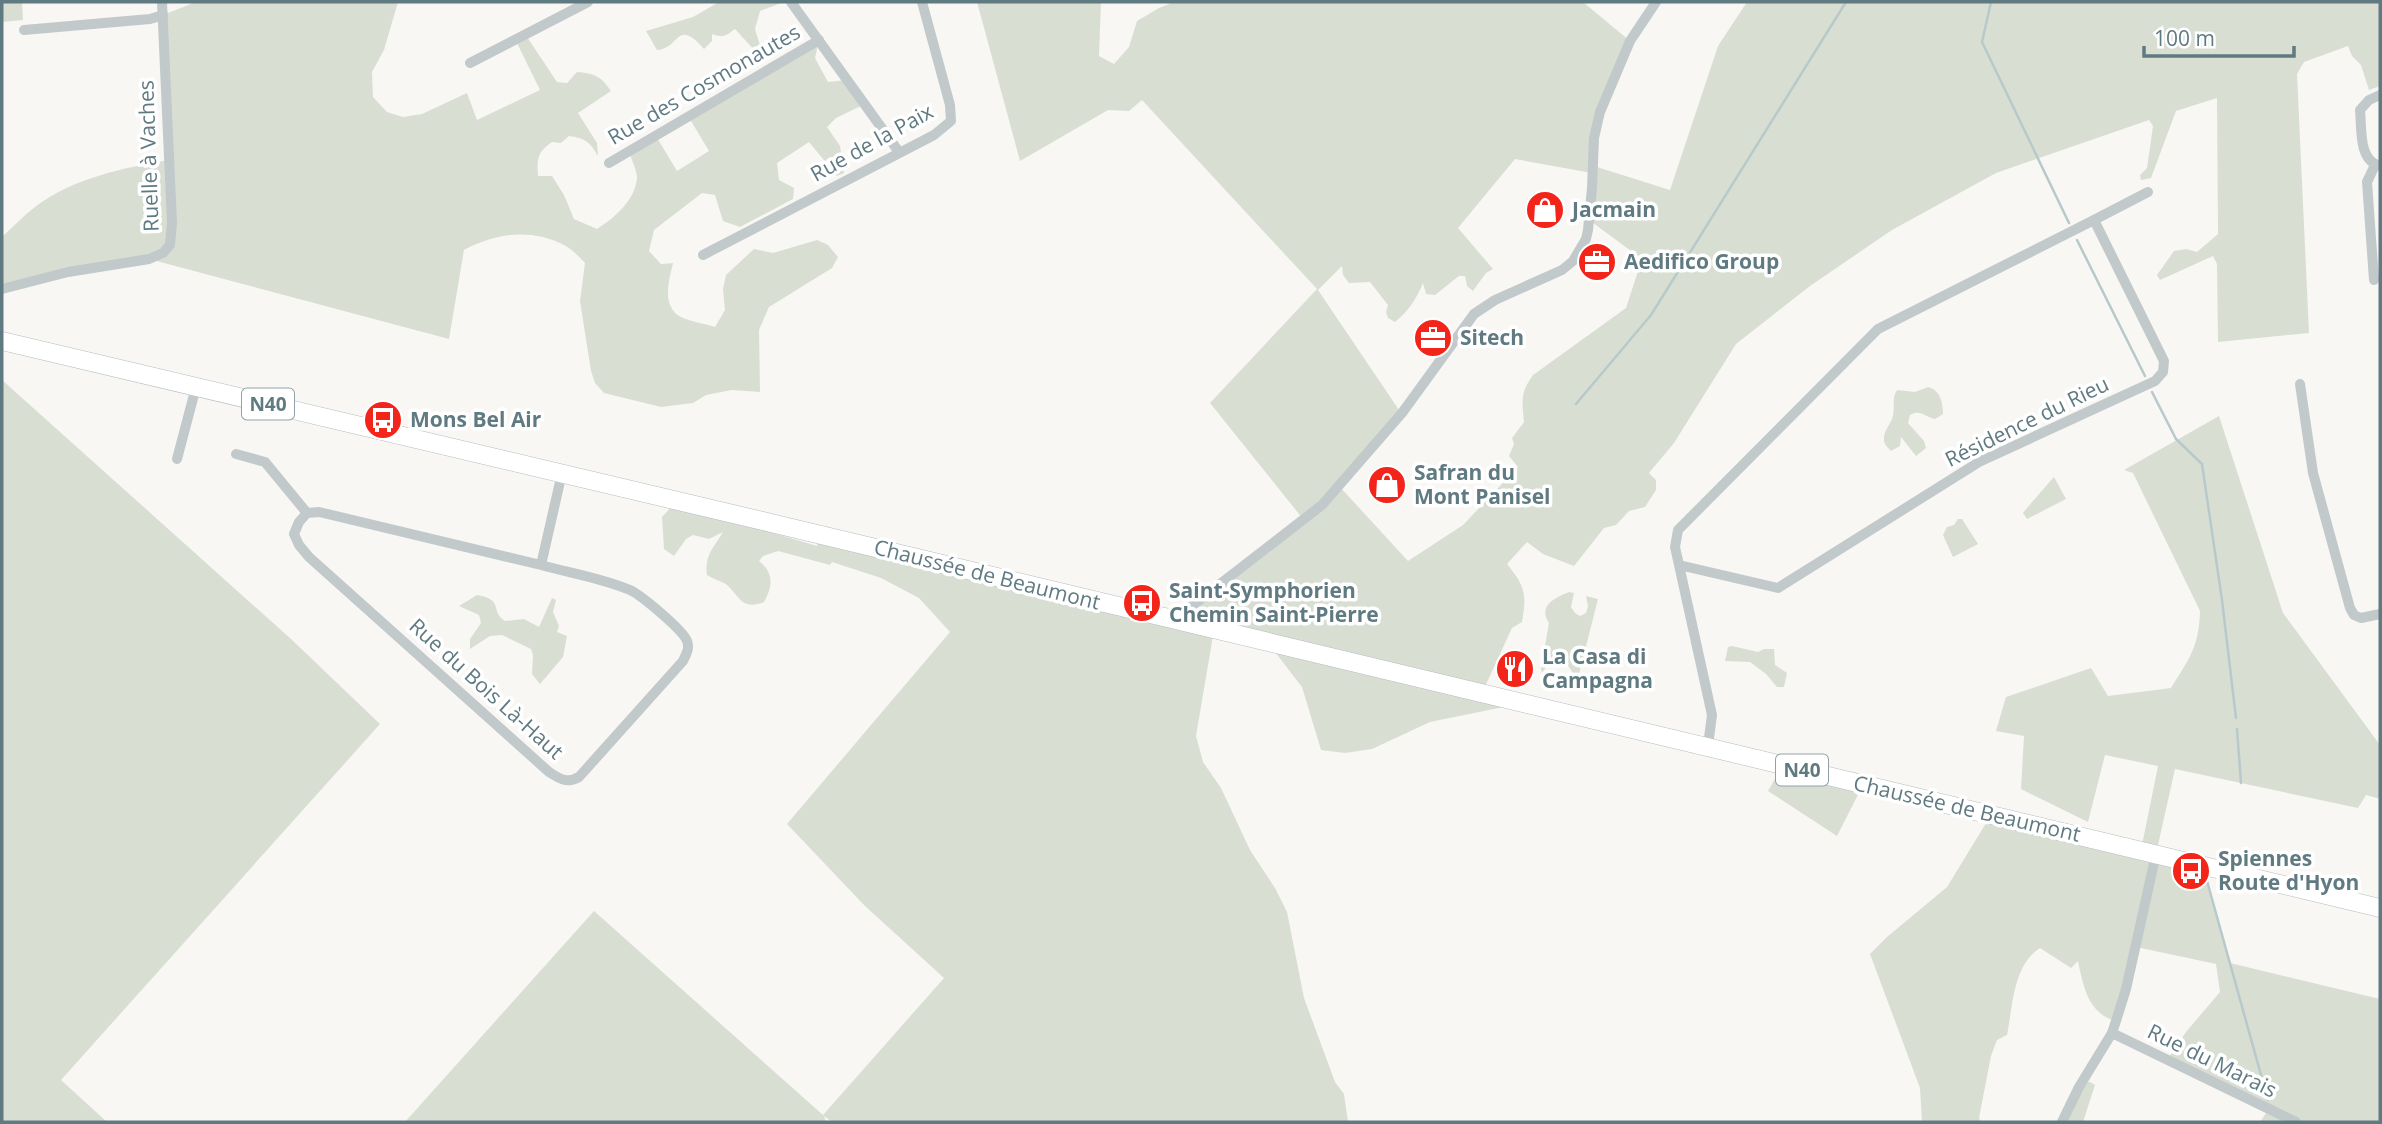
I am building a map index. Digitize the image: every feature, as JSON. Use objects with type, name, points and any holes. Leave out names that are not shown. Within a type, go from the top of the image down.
[{"type":"main road","name":"Chaussée de Beaumont","points":[[2,341],[2380,908]]},
{"type":"street","points":[[24,30],[150,19],[163,15],[162,2]]},
{"type":"street","points":[[470,63],[588,2]]},
{"type":"street","points":[[791,2],[899,152]]},
{"type":"street","name":"Rue de la Paix","points":[[703,255],[934,135],[951,121],[950,105],[922,2]]},
{"type":"street","points":[[1178,621],[1184,612],[1322,505],[1402,413],[1475,314],[1494,300],[1562,270],[1573,261],[1588,230],[1594,138],[1600,112],[1630,41],[1656,2]]},
{"type":"street","name":"Ruelle à Vaches","points":[[2,289],[68,272],[149,259],[163,253],[170,245],[172,223],[163,15]]},
{"type":"street","name":"Rue des Cosmonautes","points":[[609,163],[819,40]]},
{"type":"street","points":[[2374,280],[2367,182],[2378,165],[2364,150],[2360,110],[2369,100],[2380,95]]},
{"type":"street","points":[[1706,747],[1712,715],[1675,539],[1684,522],[1878,329],[2148,192]]},
{"type":"street","name":"Résidence du Rieu","points":[[1679,565],[1778,588],[1979,462],[2155,381],[2163,372],[2164,361],[2094,220]]},
{"type":"street","points":[[2301,384],[2313,473],[2350,608],[2354,615],[2361,618],[2380,614]]},
{"type":"street","points":[[177,459],[196,387]]},
{"type":"street","points":[[236,454],[265,462],[307,513]]},
{"type":"street","points":[[541,565],[562,473]]},
{"type":"street","name":"Rue du Bois Là-Haut","points":[[320,512],[541,565],[628,590],[682,633],[688,642],[688,652],[683,661],[579,777],[572,781],[559,779],[550,772],[309,557],[294,534],[307,513],[320,512]]},
{"type":"street","points":[[2062,1122],[2079,1087],[2112,1033],[2126,989],[2156,854]]},
{"type":"street","name":"Rue du Marais","points":[[2112,1033],[2296,1122]]},
{"type":"shaded area","points":[[2,2],[22,2],[23,20],[2,22]]},
{"type":"shaded area","points":[[196,2],[398,2],[384,50],[372,72],[373,97],[387,112],[403,117],[422,114],[467,93],[477,120],[540,90],[515,39],[525,34],[557,82],[567,83],[577,72],[583,73],[601,79],[611,91],[578,113],[597,143],[598,156],[586,141],[569,136],[561,143],[552,142],[538,160],[538,176],[552,176],[574,219],[597,229],[617,214],[632,194],[637,178],[629,151],[656,136],[677,171],[709,151],[688,116],[819,40],[815,58],[828,82],[847,80],[865,104],[836,118],[827,127],[840,146],[844,173],[837,176],[809,142],[777,163],[779,180],[794,188],[793,199],[740,227],[723,221],[715,195],[702,193],[654,230],[649,251],[661,264],[673,263],[668,293],[675,312],[685,319],[715,327],[725,310],[723,289],[726,275],[754,249],[773,253],[817,240],[828,245],[838,257],[832,268],[769,307],[759,330],[760,392],[732,390],[706,395],[693,403],[661,407],[604,393],[595,383],[580,301],[585,263],[567,247],[539,236],[501,236],[464,250],[449,339],[149,259],[2,289],[2,237],[35,207],[82,181],[169,160],[163,15]]},
{"type":"shaded area","points":[[719,2],[784,2],[760,11],[755,29],[760,51],[756,52],[735,29],[724,36],[712,34],[712,41],[704,49],[695,40],[683,35],[670,45],[657,50],[646,31],[693,17]]},
{"type":"shaded area","points":[[977,2],[1101,2],[1099,56],[1114,64],[1129,47],[1137,21],[1174,2],[1583,2],[1630,41],[1600,112],[1597,167],[1670,190],[1718,46],[1747,2],[2380,2],[2380,86],[2369,90],[2361,65],[2352,56],[2348,46],[2304,62],[2297,74],[2309,333],[2218,342],[2217,264],[2213,256],[2160,280],[2157,275],[2174,251],[2186,249],[2197,252],[2218,234],[2217,98],[2176,111],[2151,178],[2141,180],[2140,175],[2147,168],[2153,126],[2149,120],[1996,173],[1892,230],[1810,286],[1736,344],[1674,443],[1649,473],[1656,480],[1656,490],[1645,507],[1629,511],[1616,525],[1604,528],[1574,566],[1543,554],[1527,542],[1507,564],[1518,578],[1523,591],[1522,622],[1512,628],[1482,693],[1523,703],[1430,722],[1372,749],[1345,753],[1321,750],[1302,687],[1268,643],[1214,630],[1196,736],[1203,762],[1221,788],[1250,850],[1287,912],[1304,998],[1335,1082],[1344,1094],[1348,1122],[832,1122],[824,1116],[826,1122],[405,1122],[594,911],[823,1115],[944,978],[865,906],[787,824],[950,632],[919,598],[881,578],[832,562],[830,565],[778,551],[763,556],[759,561],[770,575],[769,591],[764,602],[744,602],[724,583],[707,575],[708,557],[723,532],[709,539],[693,535],[686,539],[674,556],[664,549],[662,517],[674,504],[817,546],[819,534],[1177,621],[1303,519],[1210,403],[1317,289],[1142,100],[1129,111],[1108,110],[1020,161]],"holes":[[[1515,159],[1592,173],[1589,220],[1642,259],[1626,308],[1533,375],[1523,397],[1524,422],[1512,438],[1514,444],[1509,456],[1518,467],[1463,525],[1408,561],[1340,487],[1399,410],[1318,290],[1342,266],[1343,275],[1349,283],[1370,282],[1388,305],[1388,318],[1395,322],[1412,304],[1423,283],[1426,294],[1435,295],[1459,276],[1465,276],[1467,286],[1473,291],[1486,273],[1493,269],[1458,228]]]},
{"type":"shaded area","points":[[2,380],[291,639],[380,724],[61,1080],[107,1122],[2,1122]]},
{"type":"shaded area","points":[[1928,387],[1940,397],[1943,414],[1935,419],[1914,413],[1910,415],[1908,423],[1924,441],[1926,448],[1916,456],[1901,437],[1900,446],[1891,451],[1884,438],[1892,419],[1897,390],[1915,392]]},
{"type":"shaded area","points":[[2219,416],[2283,613],[2380,745],[2380,799],[2366,795],[2358,808],[2175,769],[2156,854],[2201,865],[2230,963],[2380,999],[2380,1122],[2260,1122],[2268,1110],[2167,1060],[2186,1032],[2220,992],[2216,964],[2136,947],[2116,1021],[2099,1012],[2093,1005],[2085,989],[2078,961],[2071,968],[2040,948],[2031,955],[2019,975],[2007,1035],[1997,1040],[1991,1056],[1979,1118],[1981,1122],[1922,1122],[1920,1088],[1870,954],[1947,887],[1991,815],[2141,850],[2158,766],[2105,755],[2088,822],[2021,789],[2024,736],[1996,731],[2006,697],[2091,668],[2108,696],[2171,688],[2195,644],[2200,611],[2133,473],[2124,470]]},
{"type":"shaded area","points":[[2054,477],[2066,499],[2027,519],[2023,513]]},
{"type":"shaded area","points":[[1958,519],[1962,519],[1978,544],[1953,557],[1943,535],[1947,527],[1954,525]]},
{"type":"shaded area","points":[[1569,592],[1574,593],[1571,607],[1580,616],[1586,613],[1586,596],[1598,599],[1579,674],[1573,673],[1567,664],[1556,659],[1548,664],[1542,673],[1549,623],[1545,612],[1549,603]]},
{"type":"shaded area","points":[[477,595],[491,600],[505,621],[524,619],[539,627],[552,598],[556,600],[553,612],[559,626],[557,632],[567,636],[563,657],[540,684],[532,674],[531,649],[502,635],[490,636],[470,649],[470,639],[481,623],[479,615],[459,606]]},
{"type":"shaded area","points":[[1728,647],[1758,652],[1774,649],[1775,665],[1787,673],[1784,687],[1777,687],[1750,662],[1725,661]]},
{"type":"shaded area","points":[[1783,765],[1863,785],[1837,836],[1768,791]]},
{"type":"shaded area","points":[[2084,1082],[2095,1085],[2083,1122],[2062,1122]]},
{"type":"waterway","points":[[1576,404],[1651,315],[1846,2]]},
{"type":"waterway","points":[[1991,2],[1982,42],[2069,223]]},
{"type":"waterway","points":[[2077,240],[2145,376]]},
{"type":"waterway","points":[[2152,392],[2176,439],[2202,464],[2236,718]]},
{"type":"waterway","points":[[2237,729],[2241,783]]},
{"type":"waterway","points":[[2207,881],[2268,1100]]},
{"type":"place","name":"Jacmain","points":[[1545,210]]},
{"type":"place","name":"Aedifico Group","points":[[1597,262]]},
{"type":"place","name":"Sitech","points":[[1433,338]]},
{"type":"place","name":"Mons Bel Air","points":[[383,420]]},
{"type":"place","name":"Safran du Mont Panisel","points":[[1387,485]]},
{"type":"place","name":"Saint-Symphorien Chemin Saint-Pierre","points":[[1142,603]]},
{"type":"place","name":"La Casa di Campagna","points":[[1515,669]]},
{"type":"place","name":"Spiennes Route d'Hyon","points":[[2191,871]]}]
